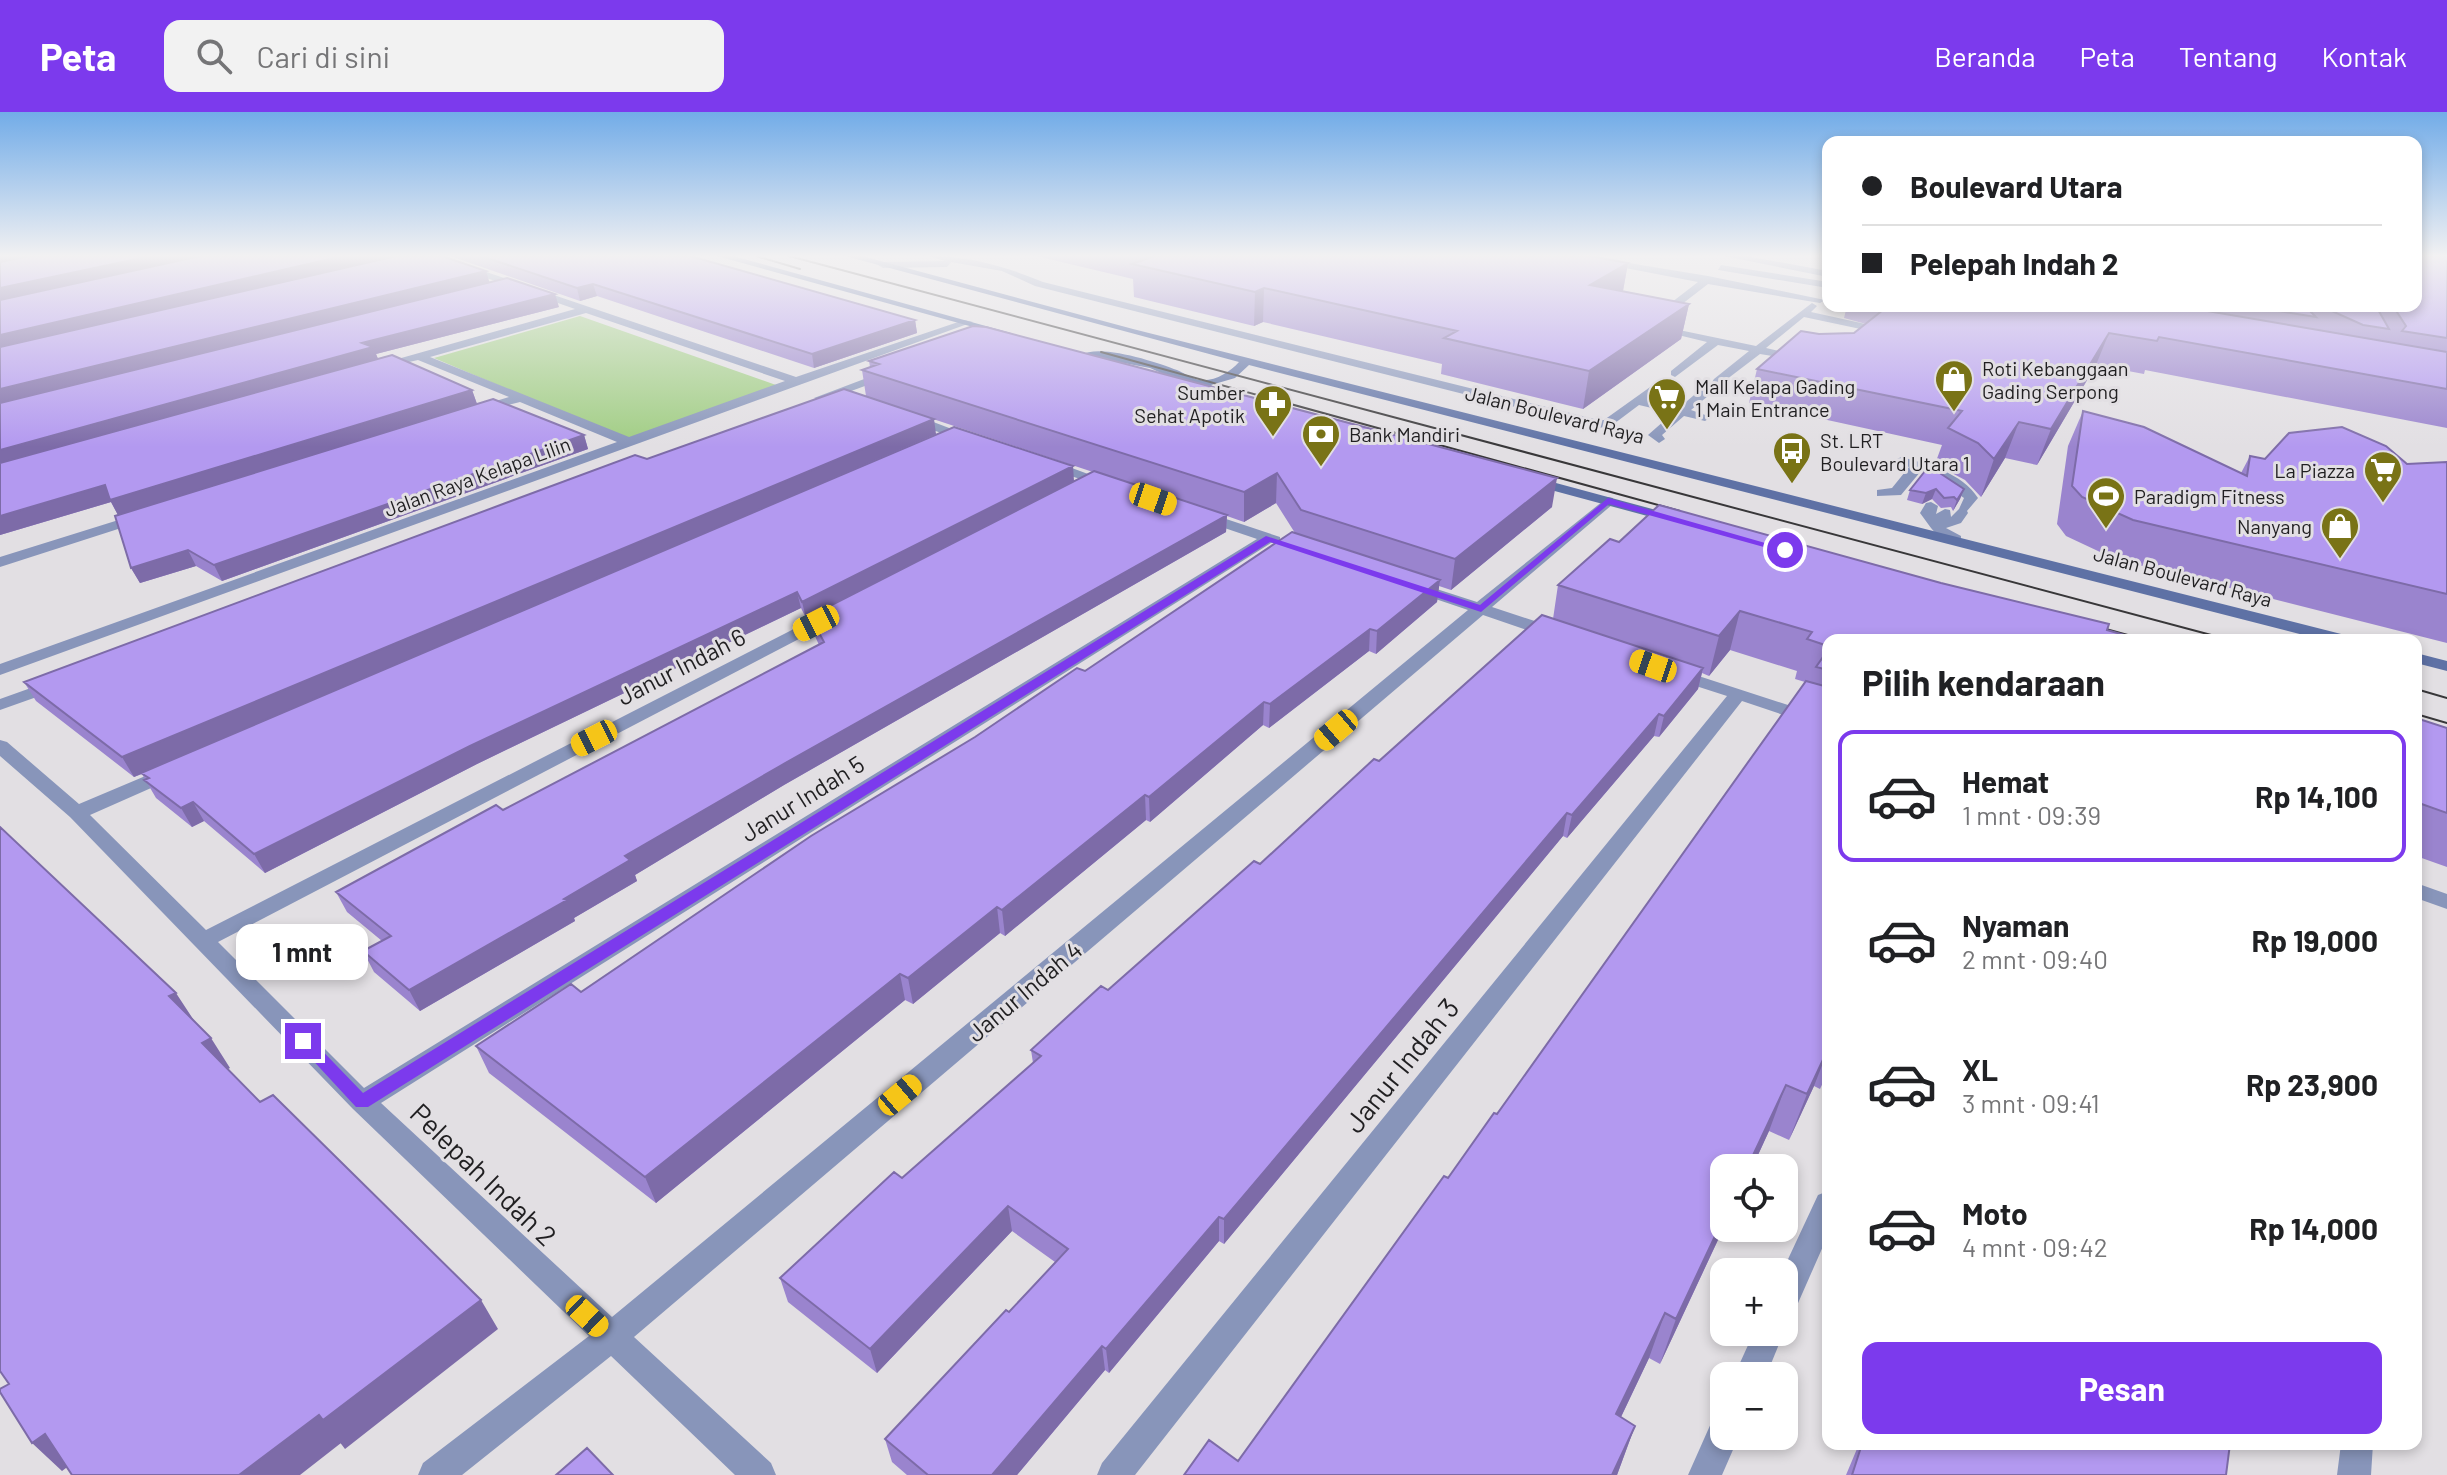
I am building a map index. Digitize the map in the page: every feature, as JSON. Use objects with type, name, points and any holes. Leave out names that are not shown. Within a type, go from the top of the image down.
[{"type":"main road","points":[[959,320],[1011,334]]},
{"type":"main road","name":"Jalan Boulevard Raya","points":[[1089,320],[2320,634]]},
{"type":"main road","points":[[1129,331],[1138,337],[1276,367]]},
{"type":"main road","points":[[1073,351],[1231,397]]},
{"type":"main road","points":[[1087,355],[1122,359],[1200,384],[1216,393]]},
{"type":"main road","points":[[1200,384],[1226,379],[1240,370],[1245,362]]},
{"type":"main road","points":[[1517,476],[1699,526]]},
{"type":"main road","points":[[2422,660],[2447,666]]},
{"type":"street","points":[[359,373],[550,320]]},
{"type":"street","points":[[614,320],[796,381]]},
{"type":"street","points":[[1172,320],[1598,424],[1607,423],[1660,384]]},
{"type":"street","points":[[1652,320],[1646,324],[1652,329],[1814,361]]},
{"type":"street","points":[[1718,382],[1796,320]]},
{"type":"street","points":[[1830,320],[1875,329],[1865,341]]},
{"type":"street","name":"Jalan Raya Kelapa Lilin","points":[[0,670],[796,381],[968,322]]},
{"type":"street","points":[[976,343],[1011,334]]},
{"type":"street","points":[[1675,373],[1715,342]]},
{"type":"street","points":[[418,356],[629,442]]},
{"type":"street","points":[[806,403],[902,369],[864,358]]},
{"type":"street","points":[[835,393],[865,403]]},
{"type":"street","points":[[1659,439],[1654,435],[1704,393]]},
{"type":"street","points":[[460,416],[520,398]]},
{"type":"street","points":[[1638,401],[1705,417]]},
{"type":"street","points":[[896,413],[984,443]]},
{"type":"street","points":[[927,446],[956,433]]},
{"type":"street","points":[[1039,461],[1123,489]]},
{"type":"street","points":[[1901,461],[1918,465],[1958,486]]},
{"type":"street","points":[[1882,493],[1896,492],[1918,465]]},
{"type":"street","points":[[1066,494],[1094,479]]},
{"type":"street","points":[[1937,523],[1956,520],[1958,486]]},
{"type":"street","points":[[1956,539],[1938,530],[1937,523],[1927,513],[1943,488],[1958,486]]},
{"type":"street","name":"Janur Indah 4","points":[[435,1475],[610,1338],[1608,501]]},
{"type":"street","name":"Janur Indah 5","points":[[362,1102],[1277,541],[1182,509]]},
{"type":"street","points":[[0,562],[149,515]]},
{"type":"street","points":[[1390,579],[1572,639]]},
{"type":"street","name":"Janur Indah 6","points":[[204,940],[854,604]]},
{"type":"street","points":[[1663,669],[1822,722]]},
{"type":"street","points":[[0,705],[74,677]]},
{"type":"street","name":"Janur Indah 3","points":[[1114,1475],[1738,694]]},
{"type":"street","name":"Pelepah Indah 2","points":[[0,746],[77,813],[362,1102],[759,1475]]},
{"type":"street","points":[[77,813],[180,769]]},
{"type":"street","points":[[2422,892],[2447,902]]},
{"type":"street","points":[[1798,1269],[1822,1216]]},
{"type":"street","points":[[1705,1475],[1716,1450]]},
{"type":"street","points":[[2354,1475],[2356,1450]]},
{"type":"green space","points":[[567,320],[590,320],[776,385],[627,440],[434,358]]},
{"type":"building","points":[[0,320],[67,320],[0,335]]},
{"type":"building","points":[[119,320],[286,320],[0,389],[0,347]]},
{"type":"building","points":[[338,320],[454,320],[362,343],[373,347],[0,450],[0,403]]},
{"type":"building","points":[[704,320],[915,320],[812,354]]},
{"type":"building","points":[[1406,320],[1666,320],[1589,371],[1444,338],[1457,331]]},
{"type":"building","points":[[1871,320],[2258,320],[2447,352],[2447,389],[2159,337],[2157,341],[2109,333],[2051,429],[2019,422],[1994,459],[1978,443],[1948,428],[1962,411],[1757,369],[1801,331],[1854,333]]},
{"type":"building","points":[[2351,320],[2384,320],[2389,329]]},
{"type":"building","points":[[2402,320],[2447,320],[2447,338],[2402,331],[2406,326]]},
{"type":"building","points":[[973,326],[1557,478],[1455,559],[1301,510],[1277,473],[1244,492],[862,370],[879,364],[869,361]]},
{"type":"building","points":[[392,355],[472,390],[110,500],[105,485],[0,516],[0,463]]},
{"type":"building","points":[[844,389],[934,419],[122,757],[24,682],[635,455],[647,459]]},
{"type":"building","points":[[493,399],[584,435],[214,565],[188,550],[131,568],[115,516]]},
{"type":"building","points":[[2083,411],[2144,427],[2247,476],[2250,456],[2265,459],[2289,433],[2342,427],[2386,446],[2407,464],[2447,462],[2447,594],[2133,520],[2082,497],[2072,486]]},
{"type":"building","points":[[954,427],[1073,466],[802,602],[797,592],[470,746],[254,854],[193,802],[181,808],[144,780],[149,778],[141,773]]},
{"type":"building","points":[[1929,466],[1964,489],[1957,500],[1954,497],[1944,498],[1936,489],[1926,493],[1910,490]]},
{"type":"building","points":[[1094,471],[1227,515],[625,856],[630,860],[564,899],[567,900],[409,990],[363,951],[391,936],[336,892],[496,805],[503,810],[824,642],[810,616]]},
{"type":"building","points":[[1659,505],[1941,583],[2109,624],[2107,630],[2121,634],[1822,634],[1822,644],[1807,639],[1812,632],[1740,611],[1719,636],[1558,585],[1610,539],[1619,542]]},
{"type":"building","points":[[1292,532],[1440,580],[1377,631],[1370,629],[1270,704],[1264,702],[1149,797],[1145,795],[1002,910],[997,907],[908,978],[900,974],[645,1177],[476,1046],[571,984],[581,992],[811,836],[975,737],[1077,668],[1085,671]]},
{"type":"building","points":[[1542,615],[1703,668],[1664,716],[1659,714],[1572,815],[1567,813],[1224,1219],[1219,1217],[1106,1349],[1102,1346],[992,1475],[928,1475],[885,1439],[1068,1249],[1008,1206],[870,1349],[780,1278],[894,1172],[902,1178],[1041,1056],[1031,1050],[1101,986],[1108,990],[1254,861],[1260,864],[1374,759],[1379,761]]},
{"type":"building","points":[[1806,681],[1822,685],[1822,1062],[1807,1094],[1786,1085],[1754,1154],[1710,1154],[1712,1242],[1676,1319],[1665,1313],[1616,1414],[1635,1426],[1612,1475],[1184,1475],[1209,1440],[1238,1461],[1444,1176],[1448,1178],[1494,1113],[1497,1114]]},
{"type":"building","points":[[2422,720],[2447,728],[2447,813],[2422,804]]},
{"type":"building","points":[[0,827],[176,993],[169,996],[211,1038],[202,1043],[260,1102],[273,1095],[481,1300],[323,1420],[319,1415],[239,1475],[72,1475],[45,1434],[32,1443],[0,1392],[9,1384],[0,1371]]},
{"type":"building","points":[[587,1448],[613,1475],[556,1475]]},
{"type":"building","points":[[1860,1450],[2229,1450],[2226,1475],[1852,1475]]},
{"type":"tram line","points":[[1028,320],[2207,634]]},
{"type":"tram line","points":[[1101,352],[1680,511]]},
{"type":"tram line","points":[[2084,623],[2124,634]]},
{"type":"tram line","points":[[2422,691],[2447,698]]},
{"type":"tram line","points":[[2422,716],[2447,723]]},
{"type":"place","name":"Roti Kebanggaan Gading Serpong","points":[[1954,413]]},
{"type":"place","name":"Mall Kelapa Gading 1 Main Entrance","points":[[1667,431]]},
{"type":"place","name":"Sumber Sehat Apotik","points":[[1273,438]]},
{"type":"place","name":"Bank Mandiri","points":[[1321,468]]},
{"type":"place","name":"St. LRT Boulevard Utara 1","points":[[1792,485]]},
{"type":"place","name":"La Piazza","points":[[2383,504]]},
{"type":"place","name":"Paradigm Fitness","points":[[2106,530]]},
{"type":"place","name":"Nanyang","points":[[2340,560]]},
{"type":"route","points":[[303,1041],[362,1102],[1269,538],[1481,609],[1608,501],[1785,550]]}]
